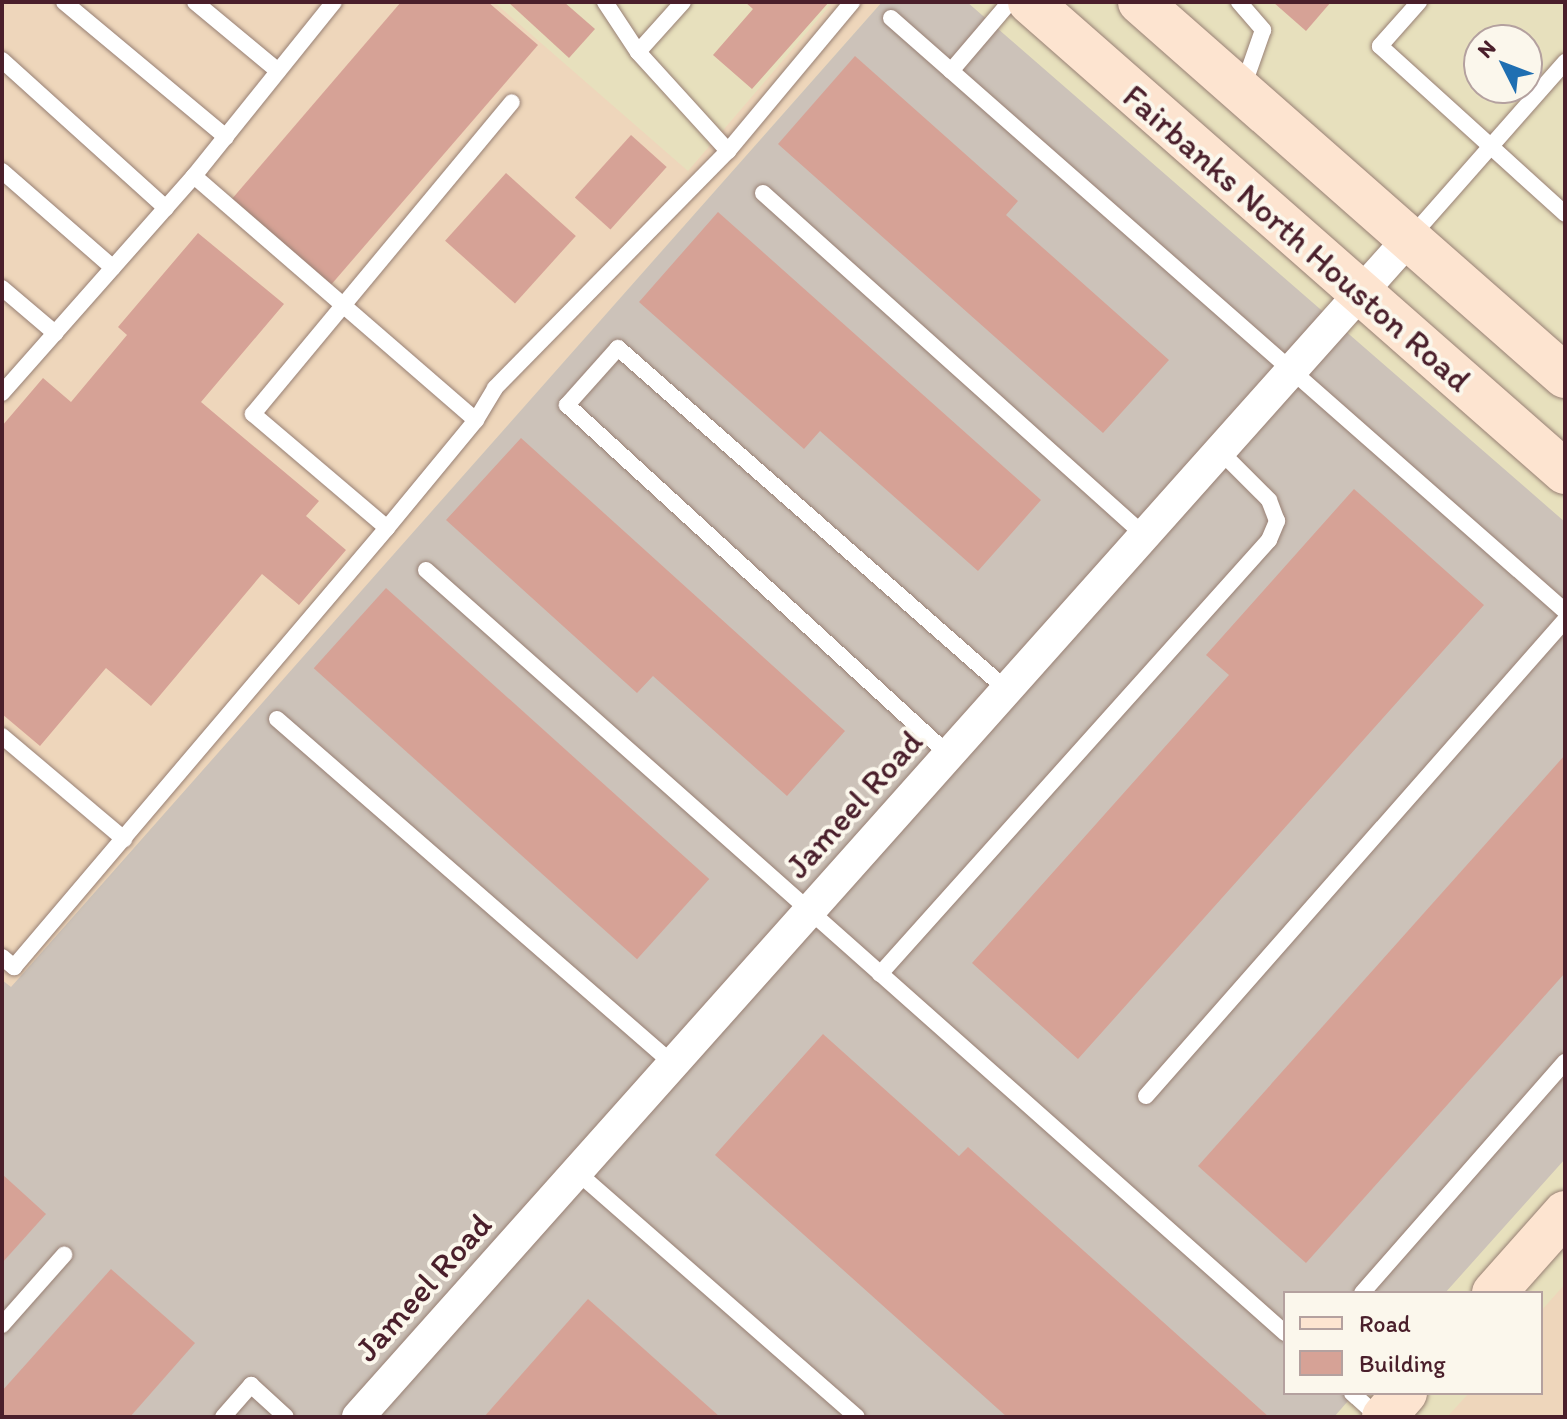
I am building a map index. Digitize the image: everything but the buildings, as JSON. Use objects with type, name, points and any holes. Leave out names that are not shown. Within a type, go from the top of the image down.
[{"type":"main road","name":"Fairbanks North Houston Road","points":[[1030,2],[1359,295],[1565,472]]},
{"type":"main road","points":[[1107,2],[1241,92]]},
{"type":"main road","name":"Fairbanks North Houston Road","points":[[1140,2],[1407,241],[1565,376]]},
{"type":"main road","points":[[1496,1291],[1565,1213]]},
{"type":"main road","points":[[1382,1417],[1403,1395]]},
{"type":"street","name":"Jameel Road","points":[[358,1417],[1407,241]]},
{"type":"lane","points":[[64,2],[226,137]]},
{"type":"lane","points":[[195,2],[278,71]]},
{"type":"lane","points":[[2,393],[194,176],[334,2]]},
{"type":"lane","points":[[605,2],[638,52],[728,151]]},
{"type":"lane","points":[[638,52],[683,2]]},
{"type":"lane","points":[[2,957],[14,967],[387,528],[476,420],[495,388],[728,151],[852,2]]},
{"type":"lane","points":[[951,71],[1010,2]]},
{"type":"lane","points":[[1239,2],[1263,30],[1241,92]]},
{"type":"lane","points":[[1419,2],[1380,46],[1565,214]]},
{"type":"lane","points":[[891,18],[1565,611]]},
{"type":"lane","points":[[2,60],[166,208]]},
{"type":"lane","points":[[1407,241],[1565,62]]},
{"type":"lane","points":[[387,528],[253,414],[512,102]]},
{"type":"lane","points":[[2,171],[113,268]]},
{"type":"lane","points":[[194,176],[476,420]]},
{"type":"lane","points":[[763,193],[1144,535]]},
{"type":"lane","points":[[2,288],[55,333]]},
{"type":"lane","points":[[949,755],[567,405],[618,348],[1007,690]]},
{"type":"lane","points":[[880,974],[1269,540],[1277,521],[1269,500],[1220,451]]},
{"type":"lane","points":[[426,570],[1283,1331]]},
{"type":"lane","points":[[1146,1096],[1565,620]]},
{"type":"lane","points":[[277,719],[673,1064]]},
{"type":"lane","points":[[2,736],[124,839]]},
{"type":"lane","points":[[1364,1291],[1565,1062]]},
{"type":"lane","points":[[577,1172],[857,1417]]},
{"type":"lane","points":[[2,1325],[64,1255]]},
{"type":"lane","points":[[223,1417],[251,1385],[286,1417]]},
{"type":"lane","points":[[1354,1395],[1382,1417]]},
{"type":"shaded area","points":[[2,2],[494,2],[688,171],[833,2],[882,2],[11,988],[2,980]]},
{"type":"shaded area","points":[[882,2],[967,2],[1565,522],[1565,1159],[1447,1291],[1283,1291],[1283,1395],[1353,1395],[1334,1417],[2,1417],[2,980],[11,987]]},
{"type":"shaded area","points":[[1565,1284],[1565,1417],[1447,1417],[1467,1395],[1543,1395],[1543,1309]]}]
